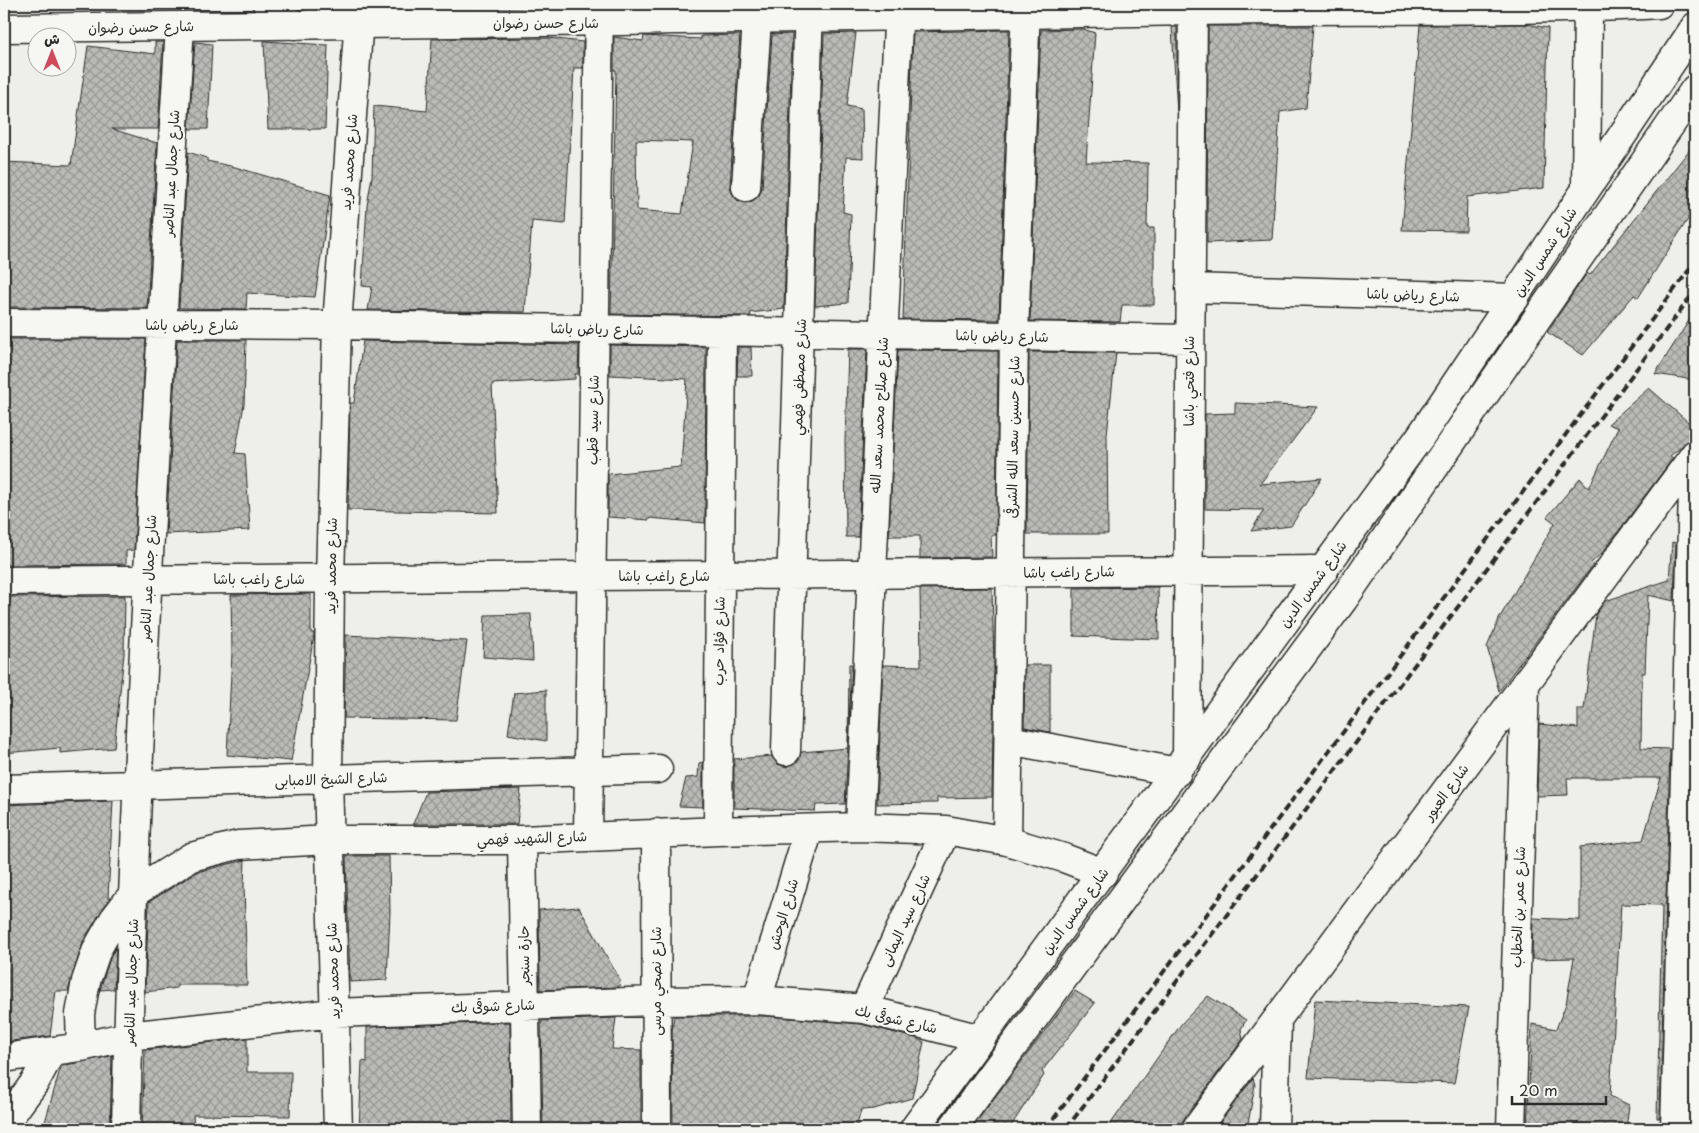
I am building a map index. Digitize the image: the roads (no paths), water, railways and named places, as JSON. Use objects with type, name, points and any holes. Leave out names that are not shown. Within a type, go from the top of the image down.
[{"type":"street","points":[[267,4],[295,25]]},
{"type":"street","points":[[318,4],[354,17]]},
{"type":"street","name":"شارع حسن رضوان","points":[[4,28],[295,25],[354,17],[598,13],[1659,4]]},
{"type":"street","points":[[1586,188],[1588,6]]},
{"type":"street","name":"شارع فتحي باشا","points":[[1182,765],[1188,571],[1193,8]]},
{"type":"street","name":"شارع حسين سعد الله الشرقى","points":[[1008,841],[1014,336],[1026,9]]},
{"type":"street","name":"شارع مصطفى فهمي","points":[[786,751],[809,10]]},
{"type":"street","name":"شارع صلاح محمد سعد الله","points":[[860,827],[899,10]]},
{"type":"street","points":[[746,187],[758,11]]},
{"type":"street","name":"شارع سيد قطب","points":[[588,837],[598,13]]},
{"type":"street","name":"شارع محمد فريد","points":[[338,1129],[328,779],[330,579],[337,325],[354,17]]},
{"type":"street","name":"شارع جمال عبد الناصر","points":[[126,1129],[128,1036],[148,580],[180,26]]},
{"type":"street","name":"شارع شمس الدين","points":[[914,1129],[1420,437],[1695,27]]},
{"type":"street","points":[[952,1129],[1343,600],[1695,89]]},
{"type":"street","name":"شارع رياض باشا","points":[[1190,288],[1515,298]]},
{"type":"street","name":"شارع رياض باشا","points":[[4,323],[337,325],[1190,339]]},
{"type":"street","name":"شارع فؤاد حرب","points":[[718,831],[722,332]]},
{"type":"street","points":[[1420,437],[1446,452]]},
{"type":"street","points":[[1675,1129],[1694,455]]},
{"type":"street","name":"شارع العبور","points":[[1196,1129],[1694,455]]},
{"type":"street","name":"شارع راغب باشا","points":[[4,581],[1324,570]]},
{"type":"street","name":"شارع عمر بن الخطاب","points":[[1511,1129],[1525,684]]},
{"type":"street","points":[[1009,740],[1182,765]]},
{"type":"street","name":"شارع الشيخ الامبابى","points":[[4,789],[658,769]]},
{"type":"street","name":"شارع الشهيد فهمي","points":[[81,1048],[80,1014],[91,965],[97,949],[114,919],[134,893],[191,857],[238,845],[329,840],[522,840],[656,833],[860,827],[946,830],[1008,841],[1064,858],[1103,873]]},
{"type":"street","name":"شارع الوحش","points":[[757,1000],[809,829]]},
{"type":"street","name":"شارع سيد اليمانى","points":[[864,1009],[946,830]]},
{"type":"street","name":"شارع نصحي مرسى","points":[[656,833],[655,1001],[657,1129]]},
{"type":"street","name":"حارة سنجر","points":[[522,840],[526,1129]]},
{"type":"street","name":"شارع شوقى بك","points":[[4,1058],[81,1048],[128,1036],[334,1013],[524,1004],[655,1001],[757,1000],[864,1009],[981,1039]]},
{"type":"street","points":[[1274,1129],[1277,1020]]},
{"type":"street","points":[[4,1124],[35,1082],[51,1052]]},
{"type":"railway","points":[[1046,1129],[1695,262]]},
{"type":"railway","points":[[1066,1129],[1695,291]]}]
